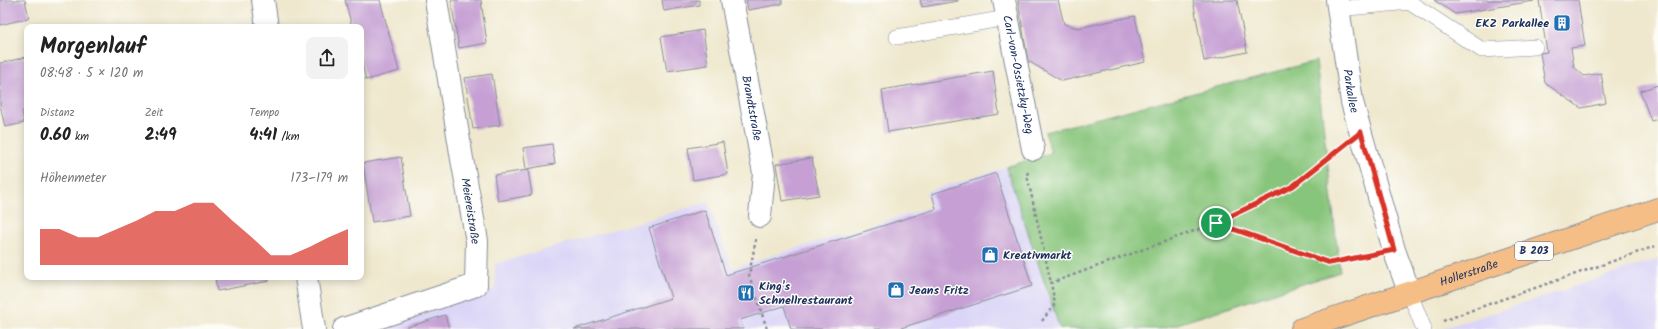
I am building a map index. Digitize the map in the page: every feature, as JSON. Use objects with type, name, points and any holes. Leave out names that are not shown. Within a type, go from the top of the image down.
[{"type":"main road","name":"Hollerstraße","points":[[1302,329],[1410,294],[1658,209]]},
{"type":"street","points":[[263,0],[267,24]]},
{"type":"street","name":"Meiereistraße","points":[[344,329],[476,285],[477,241],[436,0]]},
{"type":"street","name":"Brandtstraße","points":[[732,0],[764,173],[760,216]]},
{"type":"street","name":"Parkallee","points":[[1338,5],[1352,102],[1394,250],[1410,294]]},
{"type":"street","name":"Carl-von-Ossietzky-Weg","points":[[1005,9],[1033,149]]},
{"type":"street","points":[[306,280],[314,329]]},
{"type":"lane","points":[[1338,5],[1408,2],[1482,50],[1535,47]]},
{"type":"lane","points":[[897,37],[1005,9]]},
{"type":"lane","points":[[1410,294],[1424,328]]},
{"type":"path","points":[[1051,283],[1216,223],[1293,186],[1361,132]]},
{"type":"path","points":[[1033,149],[1027,175],[1055,304],[1042,321]]},
{"type":"path","points":[[760,216],[749,275],[767,329]]},
{"type":"path","points":[[1216,223],[1330,263],[1394,250]]},
{"type":"path","points":[[1424,328],[1500,299],[1571,277],[1658,245]]},
{"type":"shaded area","points":[[1006,167],[1060,329],[379,329],[495,289],[495,264],[708,202],[732,268],[931,207],[926,192]]},
{"type":"shaded area","points":[[1658,259],[1658,329],[1439,329],[1502,310]]},
{"type":"green space","points":[[1316,61],[1340,272],[1162,329],[1060,329],[1006,167],[1051,153],[1045,132]]},
{"type":"building","points":[[0,0],[25,0],[29,18],[0,25]]},
{"type":"building","points":[[345,0],[380,0],[399,71],[366,80],[364,72],[364,24],[351,24]]},
{"type":"building","points":[[451,0],[481,0],[487,43],[459,48]]},
{"type":"building","points":[[662,0],[699,0],[699,5],[664,11]]},
{"type":"building","points":[[746,0],[782,0],[782,4],[748,10]]},
{"type":"building","points":[[920,0],[958,0],[958,1],[922,7]]},
{"type":"building","points":[[1018,0],[1058,0],[1064,24],[1078,28],[1135,16],[1145,62],[1062,81],[1028,61]]},
{"type":"building","points":[[1193,0],[1237,0],[1247,52],[1204,61]]},
{"type":"building","points":[[1434,0],[1533,0],[1534,1],[1455,14]]},
{"type":"building","points":[[1539,0],[1578,0],[1585,46],[1571,48],[1574,67],[1584,76],[1601,73],[1606,103],[1581,108],[1545,83],[1540,53],[1547,52]]},
{"type":"building","points":[[703,30],[708,65],[667,71],[661,37]]},
{"type":"building","points":[[24,58],[24,111],[22,111],[24,123],[5,127],[0,105],[0,63]]},
{"type":"building","points":[[993,71],[999,114],[888,132],[882,90]]},
{"type":"building","points":[[492,74],[500,125],[473,129],[465,78]]},
{"type":"building","points":[[1658,85],[1658,119],[1651,121],[1640,91]]},
{"type":"building","points":[[723,142],[728,174],[693,180],[688,148]]},
{"type":"building","points":[[552,144],[555,164],[526,169],[523,148]]},
{"type":"building","points":[[401,157],[410,216],[372,222],[364,163]]},
{"type":"building","points":[[812,158],[819,195],[782,201],[776,164]]},
{"type":"building","points":[[528,170],[532,195],[498,201],[494,175]]},
{"type":"building","points":[[996,173],[1032,286],[898,329],[791,329],[784,306],[740,320],[743,329],[574,329],[671,298],[649,228],[705,210],[726,275],[936,209],[932,194]]},
{"type":"building","points":[[215,280],[269,281],[217,291]]},
{"type":"building","points":[[445,315],[449,329],[402,329]]},
{"type":"place","name":"EKZ Parkallee","points":[[1562,23]]},
{"type":"place","name":"Kreativmarkt","points":[[990,255]]},
{"type":"place","name":"Jeans Fritz","points":[[896,290]]},
{"type":"place","name":"King's Schnellrestaurant","points":[[746,293]]},
{"type":"route","points":[[1361,132],[1394,250],[1330,263],[1216,223],[1293,186],[1361,132]]}]
